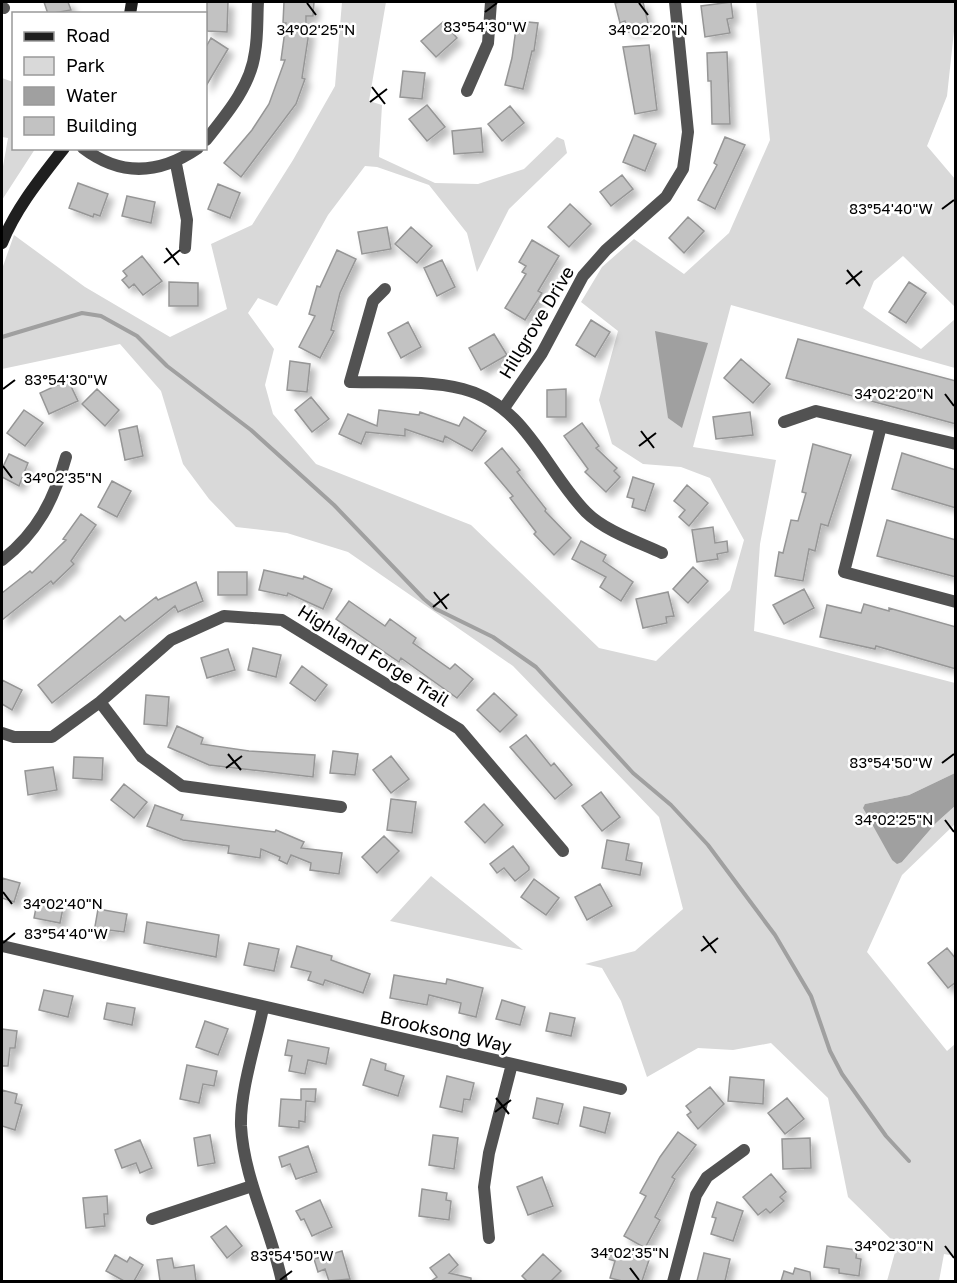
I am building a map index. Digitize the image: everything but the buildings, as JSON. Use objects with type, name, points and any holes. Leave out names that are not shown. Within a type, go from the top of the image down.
[{"type":"street","points":[[207,139],[240,94],[248,77],[255,54],[258,2]]},
{"type":"street","points":[[467,91],[488,43],[491,2]]},
{"type":"street","name":"Hillgrove Drive","points":[[504,408],[542,353],[583,276],[606,249],[666,197],[683,169],[688,132],[675,2]]},
{"type":"street","points":[[2,243],[6,221],[62,150]]},
{"type":"street","points":[[86,150],[97,159],[126,168],[150,169],[176,164],[195,150]]},
{"type":"street","points":[[176,164],[187,220],[185,248]]},
{"type":"street","points":[[385,289],[373,301],[350,382],[419,384],[465,389],[504,408],[528,432],[588,514],[616,531],[662,553]]},
{"type":"street","points":[[784,422],[816,411],[956,444]]},
{"type":"street","points":[[880,426],[844,572],[956,602]]},
{"type":"street","points":[[2,560],[33,532],[59,483],[66,458]]},
{"type":"street","name":"Highland Forge Trail","points":[[2,733],[14,737],[52,737],[100,702],[171,640],[224,616],[282,620],[459,729],[563,851]]},
{"type":"street","points":[[100,702],[142,757],[182,786],[341,807]]},
{"type":"street","name":"Brooksong Way","points":[[2,946],[621,1089]]},
{"type":"street","points":[[263,1008],[241,1124],[252,1186],[271,1238],[282,1281]]},
{"type":"street","points":[[489,1238],[484,1187],[489,1153],[512,1064]]},
{"type":"street","points":[[673,1281],[696,1195],[707,1177],[744,1150]]},
{"type":"street","points":[[152,1219],[252,1186]]},
{"type":"green space","points":[[342,2],[386,2],[369,101],[382,105],[379,157],[435,183],[478,184],[524,169],[557,137],[564,140],[567,153],[509,209],[477,272],[467,233],[429,185],[377,167],[365,166],[328,215],[277,306],[258,298],[248,313],[274,349],[265,385],[273,414],[316,464],[471,525],[599,648],[656,661],[730,590],[744,540],[710,478],[681,467],[643,464],[612,444],[599,400],[618,331],[581,302],[602,267],[634,239],[684,274],[729,233],[770,140],[756,2],[955,2],[947,96],[927,146],[955,179],[955,307],[903,256],[874,281],[863,308],[921,349],[955,319],[955,368],[731,305],[693,447],[776,460],[760,544],[754,631],[955,683],[955,773],[909,795],[865,804],[892,860],[902,862],[936,823],[955,806],[955,824],[902,875],[867,952],[947,1051],[955,1044],[955,1256],[944,1254],[939,1281],[887,1281],[897,1245],[848,1197],[828,1098],[771,1043],[733,1050],[698,1048],[647,1077],[621,1001],[602,968],[585,964],[635,951],[683,909],[659,817],[513,666],[348,552],[287,533],[236,527],[209,499],[183,464],[161,391],[120,344],[2,369],[2,269],[14,235],[85,287],[170,337],[227,309],[211,244],[252,225],[293,160],[335,86]]},
{"type":"green space","points":[[2,78],[12,82],[12,150],[34,150],[2,200],[2,172],[8,138],[2,137]]},
{"type":"green space","points":[[431,876],[523,950],[390,921]]},
{"type":"water","points":[[655,331],[708,343],[682,428],[668,418]]},
{"type":"water","points":[[955,773],[955,806],[936,823],[902,862],[897,864],[892,860],[863,808],[865,804],[909,795]]},
{"type":"waterway","points":[[2,337],[82,313],[101,316],[137,336],[167,366],[251,430],[334,505],[436,609],[493,637],[536,667],[633,773],[671,805],[708,845],[775,935],[811,996],[830,1051],[842,1074],[886,1136],[909,1161]]}]
